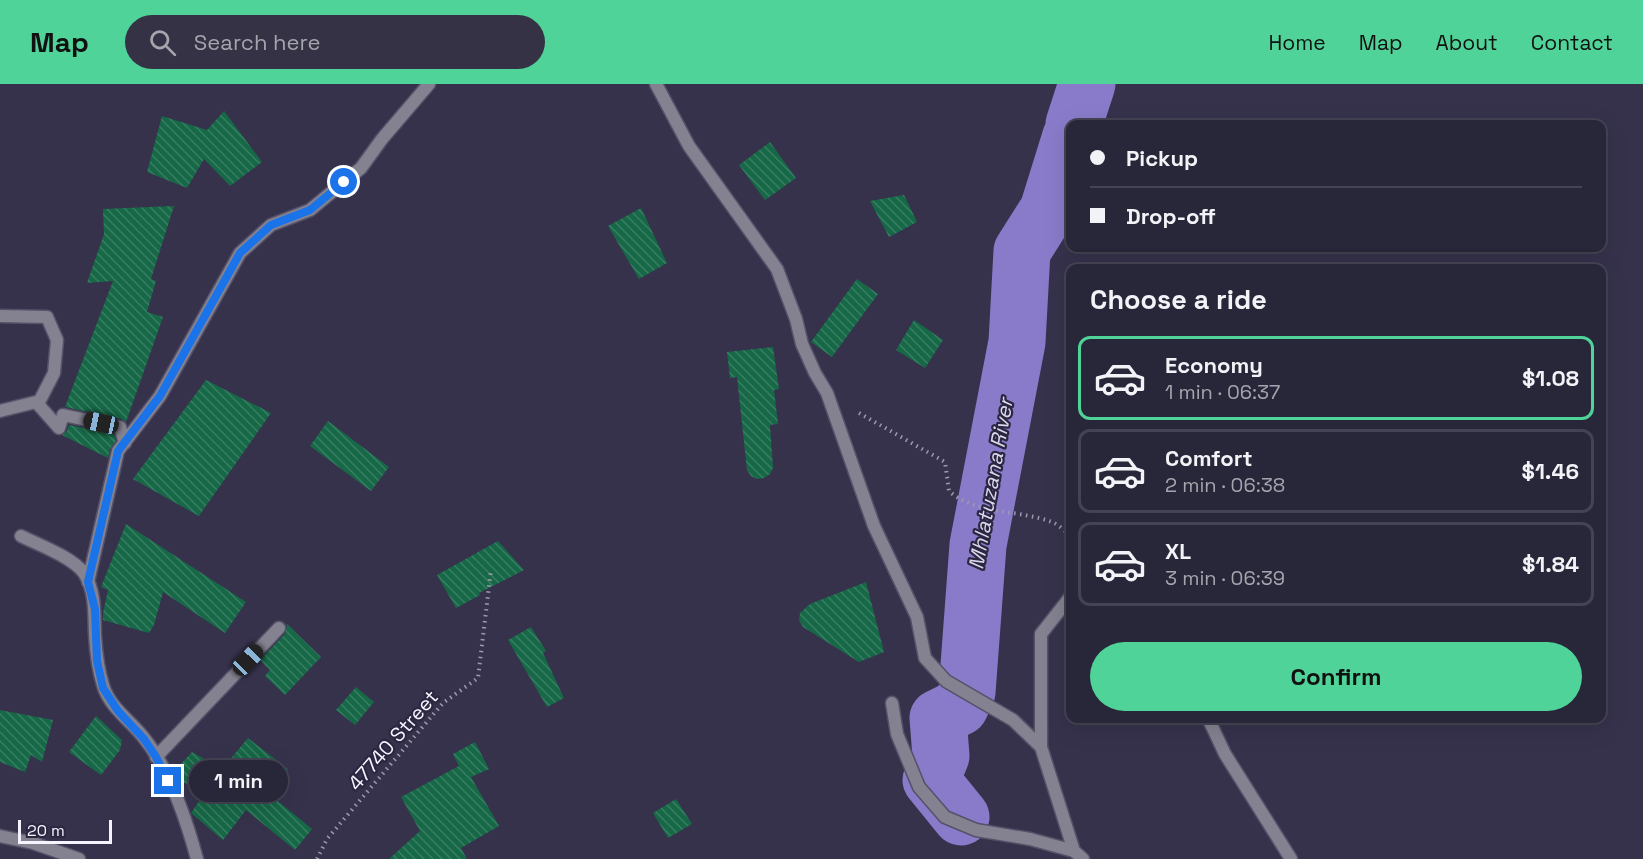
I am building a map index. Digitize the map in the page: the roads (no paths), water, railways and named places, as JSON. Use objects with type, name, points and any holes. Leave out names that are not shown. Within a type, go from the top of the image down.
[{"type":"street","points":[[88,582],[118,451],[160,396],[240,253],[271,225],[310,210],[361,168],[382,139],[429,84]]},
{"type":"street","points":[[656,84],[689,146],[777,269],[796,319],[802,344],[826,393],[874,526],[917,617],[925,658],[946,681],[1013,720],[1041,747]]},
{"type":"street","points":[[0,316],[47,317],[57,340],[54,373],[38,404]]},
{"type":"street","points":[[0,411],[36,402],[59,428],[63,415],[120,427],[125,443]]},
{"type":"street","points":[[21,536],[72,562],[88,582],[95,609],[97,661],[103,688],[118,711],[144,739],[156,757],[188,827],[197,859]]},
{"type":"street","points":[[1066,602],[1041,634],[1041,747],[1078,855]]},
{"type":"street","points":[[156,757],[279,628]]},
{"type":"street","points":[[892,703],[897,734],[920,787],[945,817],[976,830],[1030,839],[1078,855]]},
{"type":"street","points":[[1210,723],[1225,754],[1291,859]]},
{"type":"street","points":[[0,836],[33,843],[79,859]]},
{"type":"waterway","name":"Mhlatuzana River","points":[[1075,120],[1087,84]]},
{"type":"waterway","name":"Mhlatuzana River","points":[[961,817],[931,780],[941,756],[938,718],[960,707],[967,692],[978,545],[1017,342],[1022,251],[1048,210],[1066,152]]}]
